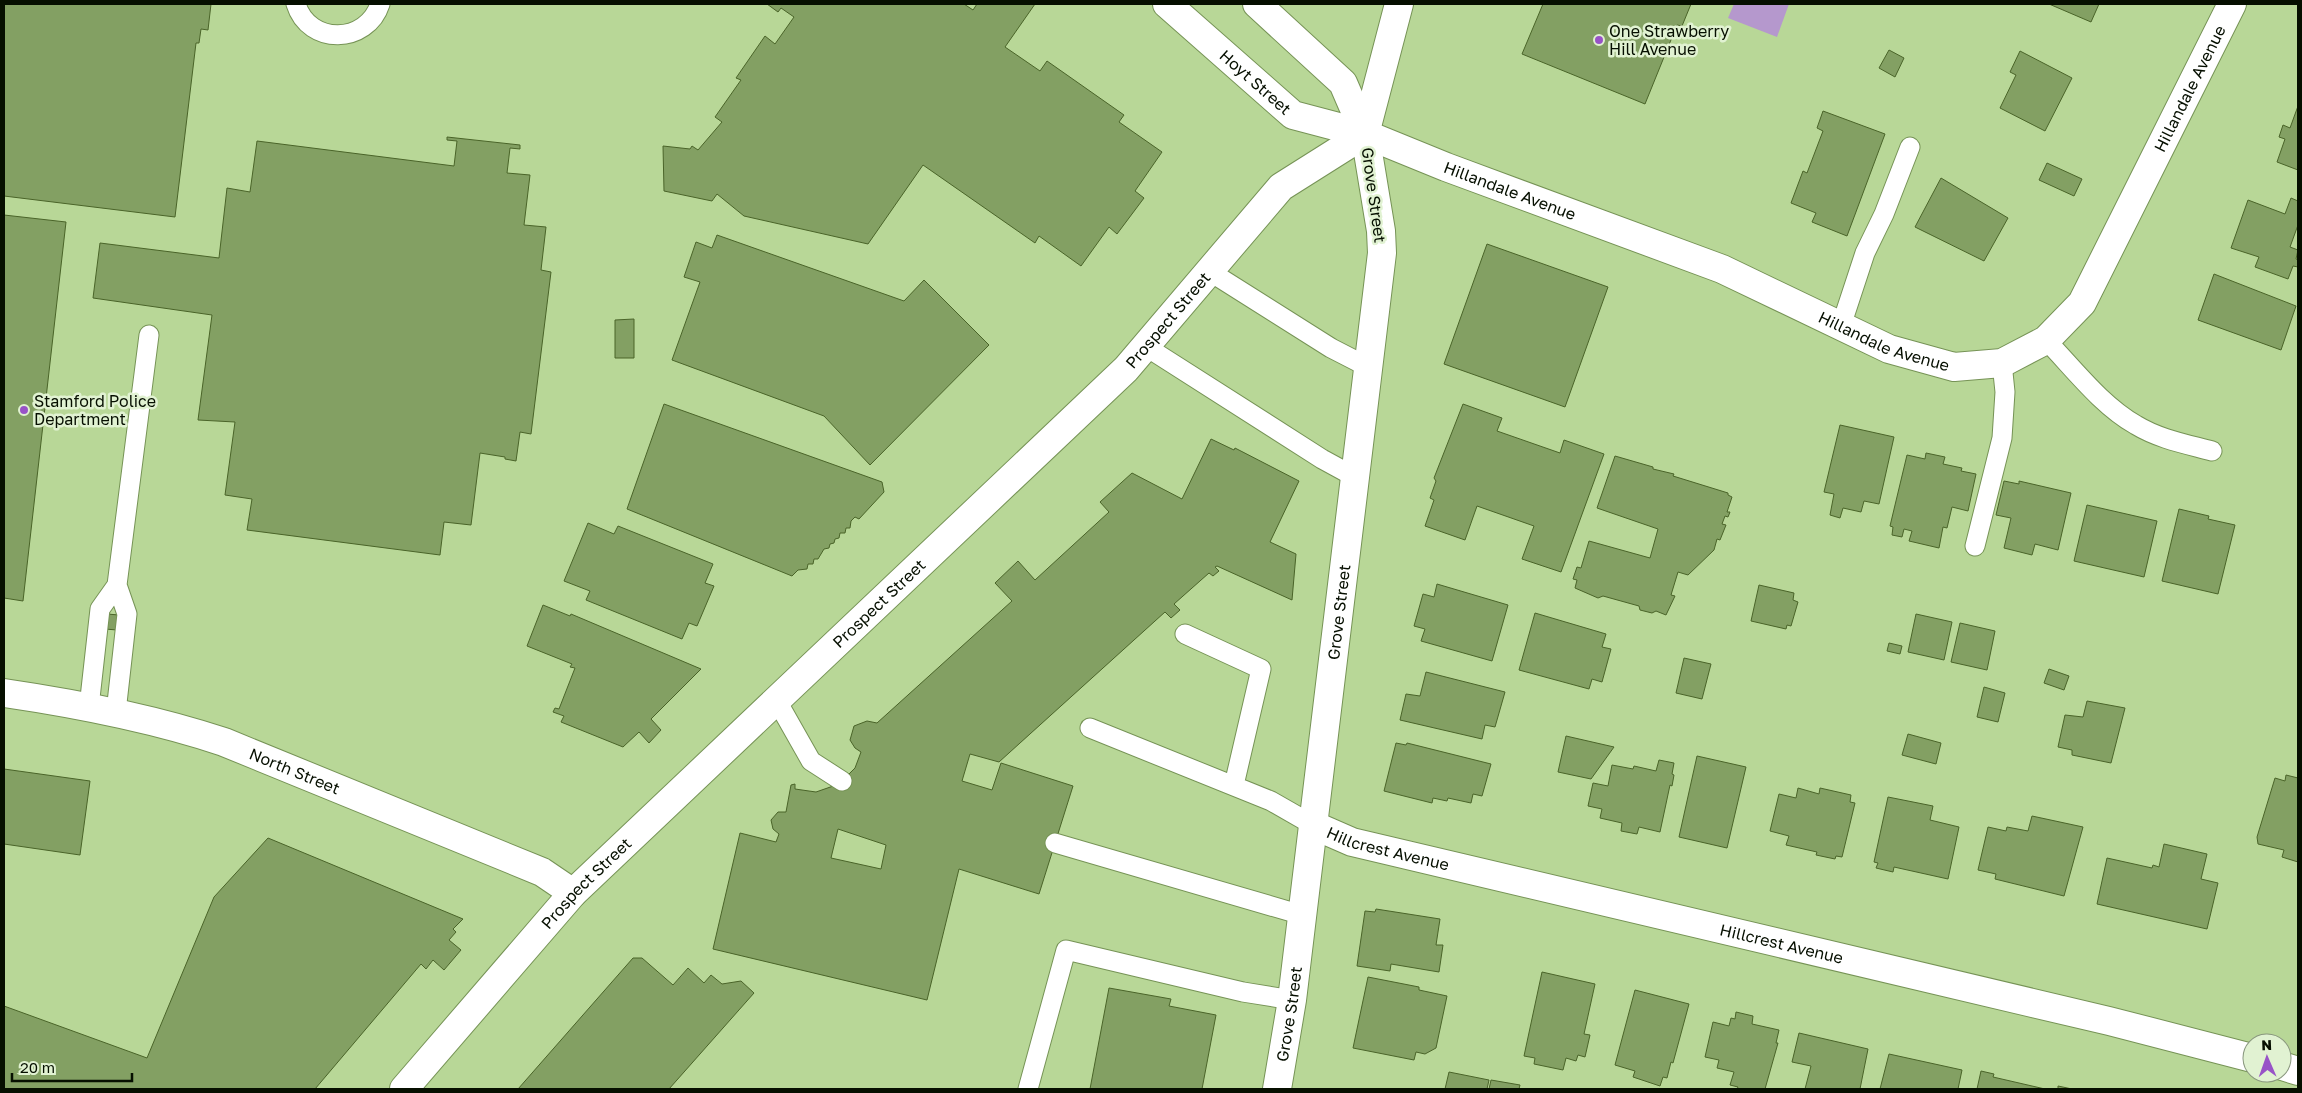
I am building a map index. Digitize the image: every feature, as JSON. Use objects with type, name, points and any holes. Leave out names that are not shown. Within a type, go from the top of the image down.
[{"type":"street","name":"Hoyt Street","points":[[1167,4],[1293,115],[1365,134]]},
{"type":"street","points":[[1257,4],[1343,83],[1365,134]]},
{"type":"street","points":[[1365,134],[1399,4]]},
{"type":"street","name":"Hillandale Avenue","points":[[1365,134],[1446,167],[1722,270],[1889,349],[1954,367],[2002,363],[2046,340],[2082,303],[2232,4]]},
{"type":"street","name":"Prospect Street","points":[[404,1089],[573,893],[1126,369],[1282,187],[1365,134]]},
{"type":"street","name":"Grove Street","points":[[1277,1089],[1292,1000],[1382,253],[1381,231],[1365,134]]},
{"type":"street","name":"North Street","points":[[4,693],[116,712],[179,726],[224,742],[542,872],[573,893]]},
{"type":"street","name":"Hillcrest Avenue","points":[[1313,825],[1352,842],[2109,1020],[2242,1055]]},
{"type":"lane","points":[[296,4],[299,12],[308,24],[320,32],[335,36],[349,35],[363,28],[374,19],[380,4]]},
{"type":"lane","points":[[1841,326],[1865,253],[1884,214],[1910,147]]},
{"type":"lane","points":[[1209,271],[1331,348],[1368,367]]},
{"type":"lane","points":[[89,707],[100,609],[116,585],[149,335]]},
{"type":"lane","points":[[2046,340],[2112,408],[2135,425],[2164,439],[2212,451]]},
{"type":"lane","points":[[1145,346],[1322,459],[1355,477]]},
{"type":"lane","points":[[1975,546],[2002,438],[2005,392],[2002,363]]},
{"type":"lane","points":[[116,585],[127,614],[116,712]]},
{"type":"lane","points":[[1184,634],[1261,669],[1234,785]]},
{"type":"lane","points":[[777,701],[811,761],[842,781]]},
{"type":"lane","points":[[1090,728],[1272,801],[1313,825]]},
{"type":"lane","points":[[1055,843],[1302,915]]},
{"type":"lane","points":[[1030,1081],[1066,950],[1243,992],[1292,1000]]},
{"type":"shaded area","points":[[1734,4],[1789,4],[1777,37],[1728,18]]},
{"type":"building","points":[[4,4],[211,4],[208,30],[201,29],[199,43],[196,43],[175,217],[4,196]]},
{"type":"building","points":[[767,4],[964,4],[973,10],[977,4],[1035,4],[1005,47],[1040,71],[1047,61],[1124,115],[1119,122],[1162,152],[1135,191],[1144,198],[1117,234],[1109,227],[1081,266],[1039,236],[1035,243],[923,165],[868,244],[744,216],[717,194],[712,201],[664,191],[663,146],[690,149],[692,146],[698,150],[722,122],[715,117],[741,80],[736,78],[765,36],[775,44],[794,17],[781,8],[778,12]]},
{"type":"building","name":"One Strawberry Hill Avenue","points":[[1543,4],[1691,4],[1682,26],[1677,25],[1645,104],[1522,54]]},
{"type":"building","points":[[2049,4],[2099,4],[2091,22]]},
{"type":"building","points":[[1889,50],[1904,58],[1895,77],[1879,68]]},
{"type":"building","points":[[2020,51],[2072,78],[2045,131],[2000,108],[2016,75],[2010,72]]},
{"type":"building","points":[[2298,106],[2298,170],[2277,162],[2285,139],[2279,137],[2283,125],[2290,128]]},
{"type":"building","points":[[1823,111],[1885,134],[1847,236],[1812,222],[1816,213],[1791,203],[1803,171],[1807,173],[1823,131],[1817,128]]},
{"type":"building","points":[[447,137],[520,145],[520,149],[510,148],[507,173],[530,175],[524,225],[546,227],[541,270],[551,272],[531,434],[520,432],[516,461],[505,459],[505,457],[480,453],[471,525],[444,522],[440,555],[247,530],[252,499],[225,495],[235,422],[198,420],[212,315],[93,298],[100,243],[219,258],[227,188],[250,192],[257,141],[454,166],[457,141],[447,140]]},
{"type":"building","points":[[2047,163],[2082,179],[2074,196],[2039,180]]},
{"type":"building","points":[[1941,178],[2008,218],[1984,261],[1915,227]]},
{"type":"building","points":[[2291,198],[2298,201],[2298,225],[2290,247],[2298,250],[2296,259],[2298,260],[2298,267],[2293,266],[2288,279],[2255,267],[2259,257],[2231,248],[2248,200],[2285,214]]},
{"type":"building","name":"Stamford Police Department","points":[[4,215],[66,222],[23,601],[4,598]]},
{"type":"building","points":[[717,235],[904,301],[924,280],[989,345],[870,465],[824,416],[672,360],[700,282],[684,277],[696,242],[712,248]]},
{"type":"building","points":[[1487,244],[1608,287],[1565,407],[1444,364]]},
{"type":"building","points":[[2214,274],[2296,306],[2281,350],[2198,320]]},
{"type":"building","points":[[634,319],[634,358],[615,358],[615,320]]},
{"type":"building","points":[[664,404],[882,482],[884,492],[859,519],[855,517],[851,521],[850,528],[846,528],[845,533],[840,533],[839,538],[830,544],[829,548],[824,549],[818,559],[814,559],[813,564],[808,564],[807,569],[798,570],[792,576],[627,509]]},
{"type":"building","points":[[1463,404],[1502,418],[1497,431],[1560,453],[1564,440],[1604,454],[1561,572],[1522,559],[1534,526],[1477,506],[1465,540],[1425,526],[1434,500],[1430,498],[1436,481],[1434,478]]},
{"type":"building","points":[[1840,425],[1894,437],[1879,504],[1864,501],[1861,512],[1843,508],[1840,518],[1830,515],[1834,494],[1824,492]]},
{"type":"building","points":[[1211,439],[1234,450],[1235,448],[1299,481],[1270,542],[1296,554],[1292,600],[1217,566],[1215,567],[1219,571],[1213,576],[1209,573],[1174,604],[1180,610],[1171,618],[1165,612],[999,762],[970,754],[962,781],[992,790],[1001,763],[1073,786],[1039,894],[959,869],[927,1000],[713,949],[740,833],[776,842],[779,834],[773,829],[771,820],[778,812],[786,812],[791,785],[795,784],[795,789],[816,792],[839,784],[855,768],[861,752],[855,748],[850,740],[854,726],[867,721],[877,723],[1012,601],[995,583],[1018,561],[1035,580],[1109,512],[1100,502],[1132,473],[1182,499]],"holes":[[[838,829],[886,845],[881,869],[831,858]]]},
{"type":"building","points":[[1926,453],[1945,457],[1943,464],[1962,468],[1961,471],[1976,474],[1968,511],[1952,507],[1947,528],[1943,527],[1939,548],[1909,541],[1912,531],[1904,529],[1902,537],[1892,535],[1893,527],[1890,526],[1907,455],[1925,459]]},
{"type":"building","points":[[1615,456],[1674,474],[1673,476],[1728,493],[1732,497],[1727,512],[1730,512],[1728,517],[1725,516],[1722,524],[1726,525],[1720,540],[1717,539],[1714,550],[1688,575],[1678,572],[1671,595],[1675,596],[1666,615],[1656,611],[1652,613],[1640,610],[1639,606],[1603,596],[1598,598],[1575,588],[1577,580],[1573,579],[1577,567],[1581,568],[1589,541],[1650,558],[1658,529],[1597,508]]},
{"type":"building","points":[[2004,481],[2019,484],[2019,481],[2071,493],[2058,550],[2035,544],[2032,555],[2004,548],[2011,518],[1996,515]]},
{"type":"building","points":[[2087,505],[2157,521],[2144,577],[2074,561]]},
{"type":"building","points":[[2179,509],[2209,516],[2208,519],[2235,525],[2218,594],[2162,581]]},
{"type":"building","points":[[588,523],[614,534],[618,526],[713,564],[705,583],[714,586],[697,626],[689,623],[682,639],[586,600],[590,591],[564,581]]},
{"type":"building","points":[[1437,584],[1508,605],[1492,661],[1421,641],[1425,629],[1414,626],[1423,594],[1434,597]]},
{"type":"building","points":[[1759,585],[1794,593],[1793,600],[1798,602],[1791,626],[1787,625],[1786,629],[1751,621]]},
{"type":"building","points":[[543,605],[570,616],[571,614],[701,669],[651,719],[661,730],[649,743],[639,732],[623,747],[561,722],[564,716],[553,712],[555,708],[559,709],[575,668],[570,667],[572,664],[527,646]]},
{"type":"building","points":[[1535,613],[1606,634],[1602,647],[1611,649],[1602,682],[1592,679],[1589,689],[1519,670]]},
{"type":"building","points":[[107,614],[119,615],[117,630],[105,629]]},
{"type":"building","points":[[1916,614],[1952,622],[1944,660],[1908,652]]},
{"type":"building","points":[[1960,623],[1995,631],[1987,670],[1951,662]]},
{"type":"building","points":[[1889,643],[1902,646],[1900,654],[1887,651]]},
{"type":"building","points":[[1684,658],[1711,664],[1702,699],[1676,693]]},
{"type":"building","points":[[2049,669],[2069,676],[2064,690],[2044,683]]},
{"type":"building","points":[[1426,672],[1505,692],[1495,727],[1485,725],[1482,739],[1400,720],[1406,694],[1420,696]]},
{"type":"building","points":[[1984,687],[2005,693],[1998,722],[1977,717]]},
{"type":"building","points":[[2087,701],[2125,708],[2111,763],[2072,755],[2072,750],[2058,747],[2065,715],[2083,717]]},
{"type":"building","points":[[1908,734],[1941,743],[1936,764],[1902,755]]},
{"type":"building","points":[[1566,736],[1614,747],[1591,779],[1558,772]]},
{"type":"building","points":[[1396,743],[1406,745],[1407,743],[1491,764],[1482,796],[1473,794],[1471,803],[1448,798],[1447,801],[1433,798],[1432,803],[1384,791]]},
{"type":"building","points":[[1697,756],[1746,767],[1727,848],[1679,837]]},
{"type":"building","points":[[1659,760],[1674,763],[1672,786],[1670,785],[1660,832],[1639,827],[1637,834],[1621,831],[1622,823],[1600,818],[1602,809],[1588,806],[1593,783],[1608,786],[1612,765],[1633,769],[1634,766],[1656,771]]},
{"type":"building","points":[[4,769],[90,781],[80,855],[4,844]]},
{"type":"building","points":[[2286,775],[2298,778],[2298,862],[2282,857],[2284,850],[2258,844],[2257,837],[2275,778],[2285,781]]},
{"type":"building","points":[[1798,788],[1819,794],[1820,788],[1851,795],[1850,802],[1855,803],[1842,857],[1836,856],[1835,859],[1816,855],[1817,852],[1786,845],[1789,836],[1770,831],[1779,794],[1796,798]]},
{"type":"building","points":[[1888,797],[1933,806],[1930,820],[1959,827],[1948,879],[1894,867],[1893,872],[1876,868],[1878,863],[1874,862]]},
{"type":"building","points":[[2032,816],[2083,827],[2064,896],[1995,879],[1996,874],[1978,870],[1988,827],[2006,831],[2007,827],[2028,831]]},
{"type":"building","points":[[268,838],[463,919],[453,929],[456,932],[449,940],[461,950],[444,970],[433,960],[426,969],[421,964],[315,1089],[4,1089],[4,1006],[147,1058],[214,897]]},
{"type":"building","points":[[2164,844],[2207,854],[2201,879],[2218,883],[2207,929],[2097,904],[2107,858],[2152,868],[2153,865],[2159,867]]},
{"type":"building","points":[[1376,909],[1440,919],[1436,945],[1443,945],[1439,972],[1391,964],[1390,971],[1357,966],[1365,911],[1375,912]]},
{"type":"building","points":[[633,958],[642,958],[673,985],[688,968],[704,983],[711,975],[722,984],[741,981],[754,993],[669,1089],[518,1089]]},
{"type":"building","points":[[1542,972],[1595,984],[1584,1034],[1590,1035],[1585,1057],[1578,1055],[1576,1061],[1566,1058],[1563,1070],[1534,1064],[1535,1058],[1524,1056]]},
{"type":"building","points":[[1368,977],[1419,987],[1419,990],[1447,996],[1436,1048],[1425,1054],[1416,1052],[1414,1060],[1353,1048]]},
{"type":"building","points":[[1109,988],[1171,999],[1169,1006],[1216,1015],[1202,1089],[1090,1089]]},
{"type":"building","points":[[1635,990],[1689,1004],[1673,1063],[1671,1062],[1667,1078],[1663,1077],[1660,1086],[1633,1077],[1635,1071],[1615,1065]]},
{"type":"building","points":[[1736,1012],[1753,1016],[1752,1024],[1779,1030],[1776,1043],[1778,1043],[1765,1089],[1737,1089],[1738,1087],[1730,1085],[1734,1072],[1717,1068],[1719,1060],[1705,1057],[1713,1022],[1729,1026],[1731,1018],[1735,1019]]},
{"type":"building","points":[[1799,1033],[1868,1049],[1860,1089],[1805,1089],[1811,1066],[1792,1062]]},
{"type":"building","points":[[1889,1054],[1962,1070],[1958,1089],[1880,1089]]},
{"type":"building","points":[[1981,1071],[1994,1074],[1993,1077],[2045,1089],[1977,1089]]},
{"type":"building","points":[[1449,1072],[1489,1080],[1487,1089],[1445,1089]]},
{"type":"building","points":[[1491,1080],[1520,1085],[1519,1089],[1489,1089]]},
{"type":"building","points":[[2058,1086],[2072,1089],[2058,1089]]},
{"type":"place","name":"One Strawberry Hill Avenue","points":[[1599,40]]},
{"type":"place","name":"Stamford Police Department","points":[[24,410]]}]
